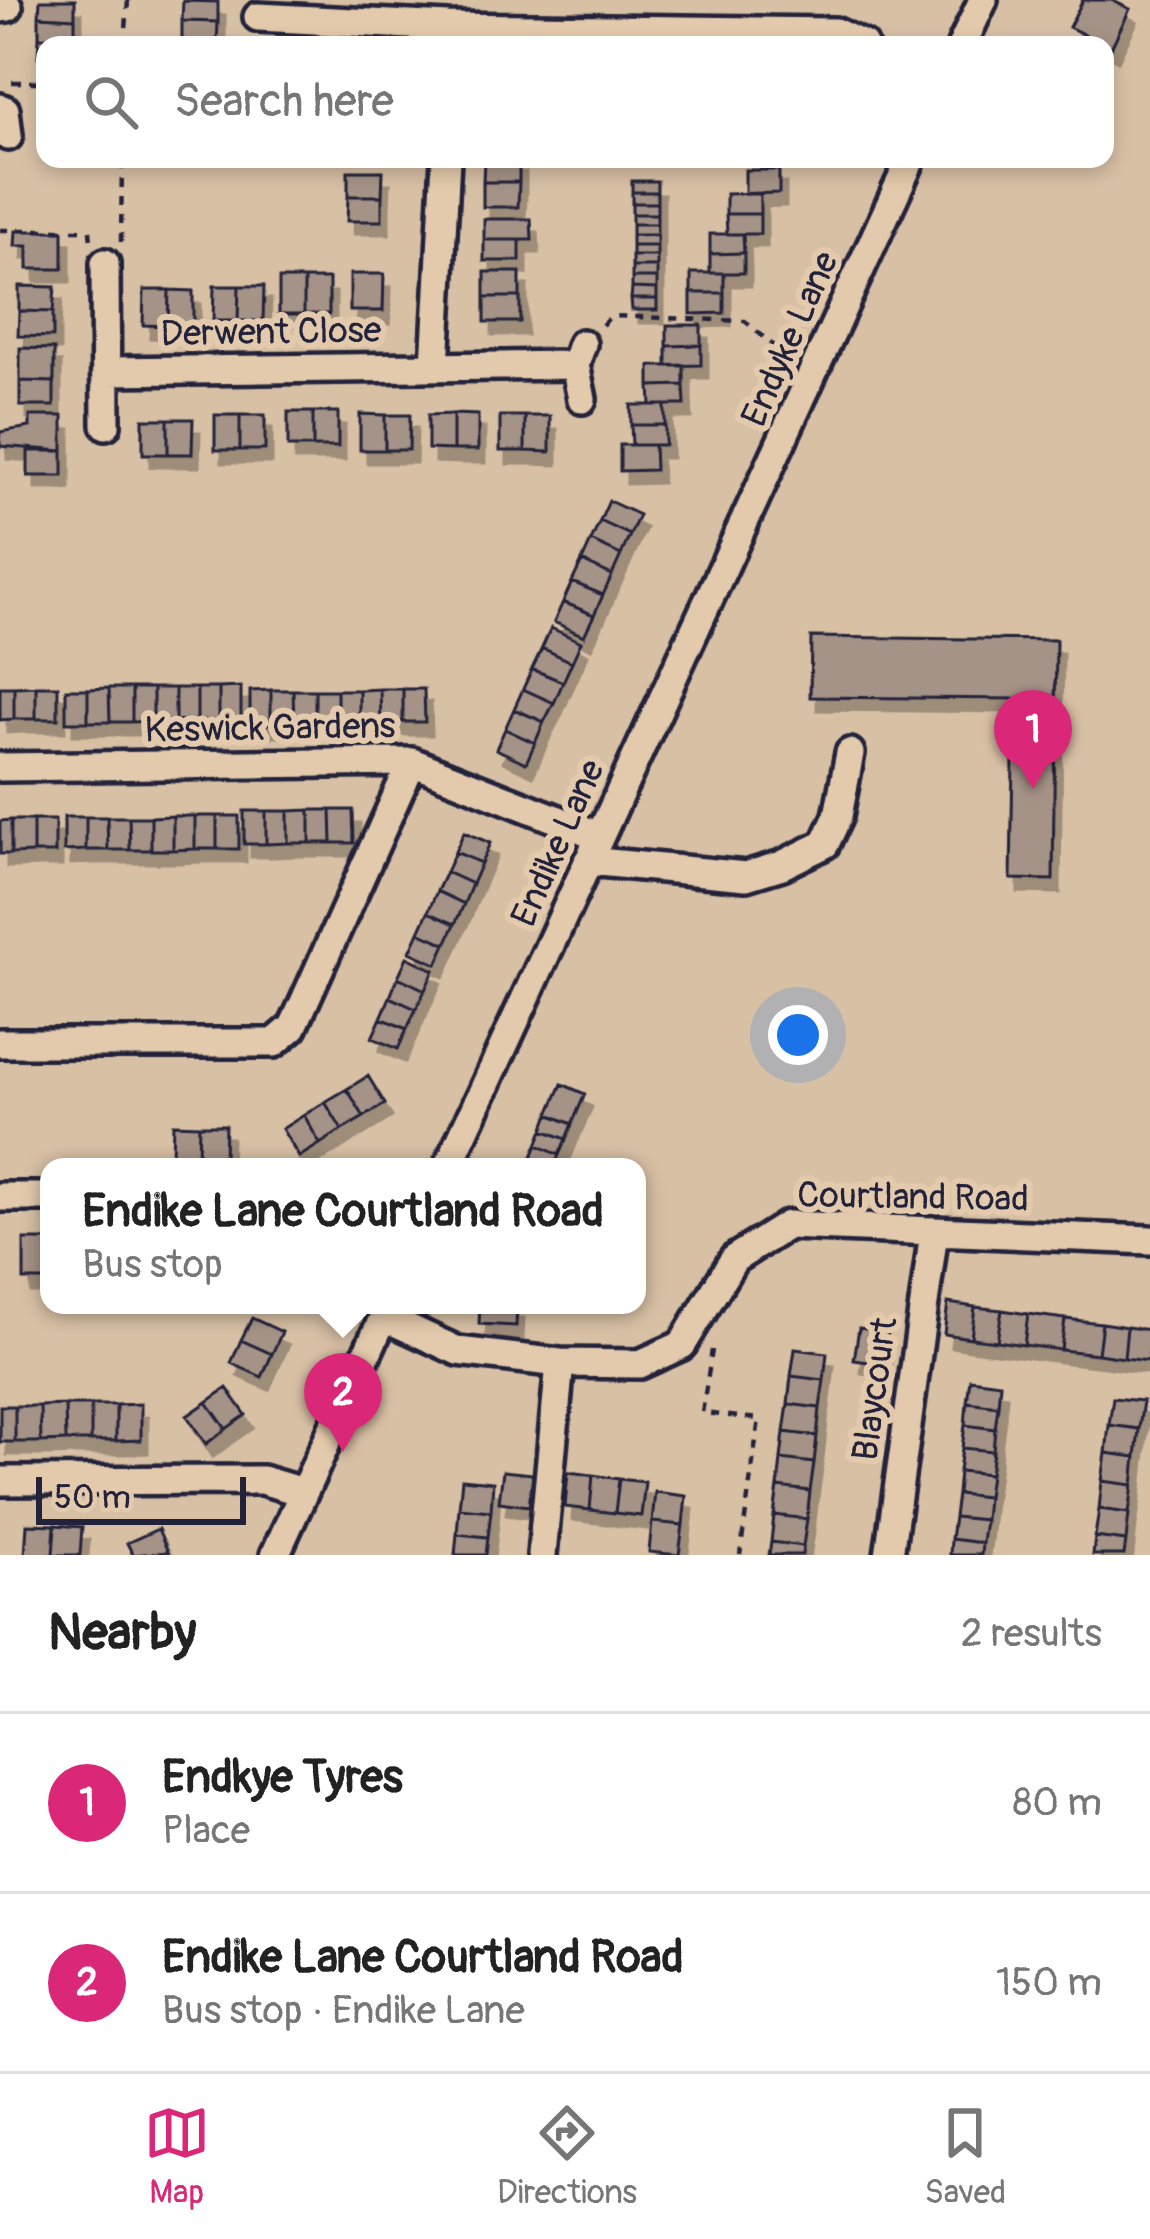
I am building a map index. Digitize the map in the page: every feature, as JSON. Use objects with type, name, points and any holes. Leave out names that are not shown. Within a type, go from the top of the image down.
[{"type":"street","points":[[966,36],[983,0]]},
{"type":"street","points":[[258,17],[304,32],[448,36],[835,32],[844,36]]},
{"type":"street","name":"Derwent Close","points":[[435,366],[446,168]]},
{"type":"street","name":"Endyke Lane","points":[[735,549],[906,168]]},
{"type":"street","name":"Derwent Close","points":[[105,262],[106,425]]},
{"type":"street","points":[[579,354],[582,398]]},
{"type":"street","name":"Derwent Close","points":[[108,370],[435,366],[579,354]]},
{"type":"street","name":"Endike Lane","points":[[452,1158],[735,549]]},
{"type":"street","name":"Keswick Gardens","points":[[0,767],[412,762],[594,848],[746,877],[825,844],[838,816],[850,754]]},
{"type":"street","points":[[0,1042],[274,1043],[293,1028],[412,762]]},
{"type":"street","points":[[0,1197],[40,1197]]},
{"type":"street","name":"Courtland Road","points":[[392,1314],[458,1351],[560,1363],[640,1364],[682,1345],[734,1259],[788,1225],[1150,1240]]},
{"type":"street","name":"Blaycourt","points":[[890,1555],[934,1232]]},
{"type":"street","points":[[275,1555],[386,1314]]},
{"type":"street","points":[[542,1555],[560,1363]]},
{"type":"street","points":[[0,1480],[262,1480],[302,1492]]},
{"type":"path","points":[[126,36],[128,0]]},
{"type":"path","points":[[0,82],[36,82]]},
{"type":"path","points":[[0,230],[90,230],[92,254],[105,262],[121,258],[122,168]]},
{"type":"path","points":[[579,354],[611,316],[745,321],[779,354],[815,370]]},
{"type":"path","points":[[712,1344],[702,1413],[759,1419],[740,1555]]},
{"type":"building","points":[[40,0],[75,0],[75,18],[39,16]]},
{"type":"building","points":[[1083,0],[1111,0],[1130,9],[1114,42],[1114,36],[1087,36],[1069,27]]},
{"type":"building","points":[[183,1],[218,2],[218,22],[182,21]]},
{"type":"building","points":[[39,16],[75,18],[75,36],[39,36]]},
{"type":"building","points":[[182,21],[218,22],[217,36],[182,36]]},
{"type":"building","points":[[484,168],[519,168],[519,182],[483,182]]},
{"type":"building","points":[[745,170],[779,170],[779,193],[745,194]]},
{"type":"building","points":[[348,171],[383,171],[382,196],[348,196]]},
{"type":"building","points":[[632,181],[657,181],[657,192],[632,192]]},
{"type":"building","points":[[483,182],[519,182],[518,207],[483,207]]},
{"type":"building","points":[[632,192],[657,192],[657,203],[632,203]]},
{"type":"building","points":[[760,193],[760,214],[726,214],[726,194]]},
{"type":"building","points":[[348,196],[382,196],[382,221],[347,221]]},
{"type":"building","points":[[632,203],[657,203],[657,214],[632,214]]},
{"type":"building","points":[[632,214],[657,214],[657,224],[632,224]]},
{"type":"building","points":[[726,214],[760,214],[760,234],[727,234]]},
{"type":"building","points":[[484,219],[531,219],[532,240],[484,240]]},
{"type":"building","points":[[632,224],[657,224],[657,235],[632,235]]},
{"type":"building","points":[[16,231],[63,231],[63,269],[28,269],[28,246],[15,246]]},
{"type":"building","points":[[710,234],[743,234],[744,253],[710,254]]},
{"type":"building","points":[[632,235],[657,235],[657,246],[632,246]]},
{"type":"building","points":[[484,240],[520,240],[520,261],[484,261]]},
{"type":"building","points":[[632,246],[657,246],[657,256],[632,256]]},
{"type":"building","points":[[744,253],[744,273],[710,273],[710,254]]},
{"type":"building","points":[[632,256],[657,256],[657,267],[632,267]]},
{"type":"building","points":[[632,267],[657,267],[657,278],[632,278]]},
{"type":"building","points":[[485,272],[520,272],[520,297],[485,297]]},
{"type":"building","points":[[691,273],[724,273],[724,293],[691,293]]},
{"type":"building","points":[[350,274],[384,274],[383,311],[350,311]]},
{"type":"building","points":[[632,278],[657,278],[657,289],[632,288]]},
{"type":"building","points":[[279,279],[304,279],[304,314],[279,314]]},
{"type":"building","points":[[304,279],[329,279],[329,314],[304,314]]},
{"type":"building","points":[[19,286],[55,287],[53,312],[19,311]]},
{"type":"building","points":[[214,286],[239,286],[238,321],[213,321]]},
{"type":"building","points":[[239,286],[264,286],[263,321],[238,321]]},
{"type":"building","points":[[632,288],[657,289],[657,299],[631,299]]},
{"type":"building","points":[[144,290],[169,290],[168,326],[143,325]]},
{"type":"building","points":[[169,290],[193,291],[193,325],[168,326]]},
{"type":"building","points":[[691,293],[724,293],[724,313],[691,314]]},
{"type":"building","points":[[485,297],[520,297],[520,322],[485,322]]},
{"type":"building","points":[[631,299],[657,299],[657,310],[632,310]]},
{"type":"building","points":[[19,311],[53,312],[53,337],[18,336]]},
{"type":"building","points":[[667,325],[701,325],[701,345],[667,346]]},
{"type":"building","points":[[701,345],[701,365],[667,366],[667,346]]},
{"type":"building","points":[[20,348],[54,349],[54,382],[20,381]]},
{"type":"building","points":[[684,365],[684,385],[650,386],[650,366]]},
{"type":"building","points":[[20,381],[54,382],[54,406],[20,406]]},
{"type":"building","points":[[684,385],[685,405],[651,405],[650,386]]},
{"type":"building","points":[[631,405],[665,405],[665,425],[631,425]]},
{"type":"building","points":[[288,412],[313,412],[313,447],[288,447]]},
{"type":"building","points":[[313,412],[338,412],[338,447],[313,447]]},
{"type":"building","points":[[360,414],[385,415],[385,450],[360,450]]},
{"type":"building","points":[[453,414],[453,450],[428,449],[428,415]]},
{"type":"building","points":[[453,414],[478,415],[478,450],[453,450]]},
{"type":"building","points":[[215,415],[240,415],[240,450],[215,450]]},
{"type":"building","points":[[240,415],[265,415],[265,450],[240,450]]},
{"type":"building","points":[[385,415],[410,415],[409,450],[385,450]]},
{"type":"building","points":[[30,416],[63,416],[63,451],[0,446],[0,432],[30,427]]},
{"type":"building","points":[[500,416],[525,416],[525,451],[500,451]]},
{"type":"building","points":[[525,416],[550,416],[550,452],[525,451]]},
{"type":"building","points":[[143,419],[168,419],[168,454],[143,454]]},
{"type":"building","points":[[168,419],[193,419],[192,454],[168,454]]},
{"type":"building","points":[[631,425],[665,425],[665,445],[632,445]]},
{"type":"building","points":[[620,445],[654,445],[655,470],[620,471]]},
{"type":"building","points":[[28,451],[63,451],[63,476],[28,476]]},
{"type":"building","points":[[609,501],[639,515],[630,535],[600,521]]},
{"type":"building","points":[[600,521],[630,535],[621,555],[591,541]]},
{"type":"building","points":[[591,541],[621,555],[612,575],[582,561]]},
{"type":"building","points":[[582,561],[612,575],[603,595],[572,582]]},
{"type":"building","points":[[572,582],[603,595],[594,615],[563,602]]},
{"type":"building","points":[[563,602],[594,615],[584,636],[554,622]]},
{"type":"building","points":[[551,628],[581,642],[572,662],[542,648]]},
{"type":"building","points":[[811,637],[1056,640],[1053,880],[1011,879],[1014,699],[810,697]]},
{"type":"building","points":[[542,648],[572,662],[563,682],[532,669]]},
{"type":"building","points":[[532,669],[563,682],[554,703],[523,689]]},
{"type":"building","points":[[36,686],[58,686],[58,719],[36,719]]},
{"type":"building","points":[[36,686],[36,719],[14,719],[14,687]]},
{"type":"building","points":[[0,687],[14,687],[14,719],[0,720]]},
{"type":"building","points":[[241,687],[241,721],[219,721],[219,688]]},
{"type":"building","points":[[109,688],[110,722],[88,722],[88,689]]},
{"type":"building","points":[[109,688],[132,688],[132,722],[110,722]]},
{"type":"building","points":[[132,688],[153,688],[153,721],[132,722]]},
{"type":"building","points":[[153,688],[175,688],[175,721],[153,721]]},
{"type":"building","points":[[175,688],[197,688],[197,721],[175,721]]},
{"type":"building","points":[[197,688],[219,688],[219,721],[197,721]]},
{"type":"building","points":[[66,689],[88,689],[88,722],[66,722]]},
{"type":"building","points":[[380,689],[381,722],[359,723],[359,690]]},
{"type":"building","points":[[380,689],[403,689],[403,722],[381,722]]},
{"type":"building","points":[[403,689],[424,689],[425,722],[403,722]]},
{"type":"building","points":[[523,689],[554,703],[544,722],[514,709]]},
{"type":"building","points":[[271,690],[293,690],[294,723],[271,724]]},
{"type":"building","points":[[271,690],[271,724],[250,724],[250,691]]},
{"type":"building","points":[[293,690],[315,690],[315,723],[294,723]]},
{"type":"building","points":[[315,690],[337,690],[337,723],[315,723]]},
{"type":"building","points":[[337,690],[359,690],[359,723],[337,723]]},
{"type":"building","points":[[514,709],[544,722],[535,743],[505,729]]},
{"type":"building","points":[[505,729],[535,743],[526,763],[496,749]]},
{"type":"building","points":[[310,810],[331,810],[332,843],[310,843]]},
{"type":"building","points":[[310,810],[310,843],[288,843],[288,811]]},
{"type":"building","points":[[331,810],[353,810],[354,843],[332,843]]},
{"type":"building","points":[[244,811],[266,811],[266,844],[244,844]]},
{"type":"building","points":[[266,811],[288,811],[288,843],[266,844]]},
{"type":"building","points":[[173,816],[173,850],[151,850],[151,817]]},
{"type":"building","points":[[173,816],[195,816],[195,849],[173,850]]},
{"type":"building","points":[[195,816],[217,816],[217,849],[195,849]]},
{"type":"building","points":[[217,816],[239,816],[239,849],[217,849]]},
{"type":"building","points":[[64,817],[86,817],[86,850],[64,851]]},
{"type":"building","points":[[86,817],[107,817],[108,850],[86,850]]},
{"type":"building","points":[[107,817],[129,817],[130,850],[108,850]]},
{"type":"building","points":[[129,817],[151,817],[151,850],[130,850]]},
{"type":"building","points":[[11,820],[33,820],[33,853],[11,854]]},
{"type":"building","points":[[11,820],[11,854],[0,854],[0,821]]},
{"type":"building","points":[[33,820],[55,820],[55,853],[33,853]]},
{"type":"building","points":[[464,832],[490,843],[481,863],[455,852]]},
{"type":"building","points":[[455,852],[481,863],[472,884],[446,872]]},
{"type":"building","points":[[446,872],[472,884],[464,904],[437,891]]},
{"type":"building","points":[[437,891],[464,904],[455,924],[428,912]]},
{"type":"building","points":[[428,912],[455,924],[446,944],[419,932]]},
{"type":"building","points":[[419,932],[446,944],[437,964],[410,952]]},
{"type":"building","points":[[407,957],[434,970],[425,990],[398,977]]},
{"type":"building","points":[[398,977],[425,990],[416,1009],[390,997]]},
{"type":"building","points":[[390,997],[416,1009],[407,1029],[381,1018]]},
{"type":"building","points":[[381,1018],[407,1029],[398,1049],[372,1038]]},
{"type":"building","points":[[368,1076],[385,1104],[364,1117],[347,1089]]},
{"type":"building","points":[[562,1084],[585,1094],[572,1124],[549,1114]]},
{"type":"building","points":[[347,1089],[364,1117],[342,1130],[325,1102]]},
{"type":"building","points":[[325,1102],[342,1130],[320,1144],[304,1115]]},
{"type":"building","points":[[549,1114],[572,1124],[566,1139],[543,1130]]},
{"type":"building","points":[[304,1115],[320,1144],[299,1157],[282,1129]]},
{"type":"building","points":[[173,1124],[199,1125],[198,1157],[172,1156]]},
{"type":"building","points":[[199,1125],[225,1125],[224,1157],[198,1157]]},
{"type":"building","points":[[543,1130],[566,1139],[559,1155],[537,1145]]},
{"type":"building","points":[[537,1145],[559,1155],[558,1158],[531,1158]]},
{"type":"building","points":[[24,1240],[40,1240],[40,1280],[24,1280]]},
{"type":"building","points":[[948,1303],[975,1307],[971,1338],[944,1334]]},
{"type":"building","points":[[975,1307],[1002,1310],[997,1341],[971,1338]]},
{"type":"building","points":[[1002,1310],[1028,1314],[1024,1345],[997,1341]]},
{"type":"building","points":[[480,1314],[517,1314],[516,1326],[479,1324]]},
{"type":"building","points":[[1028,1314],[1065,1319],[1061,1350],[1024,1345]]},
{"type":"building","points":[[252,1318],[282,1332],[272,1354],[241,1340]]},
{"type":"building","points":[[1065,1319],[1102,1323],[1098,1354],[1061,1350]]},
{"type":"building","points":[[1102,1323],[1127,1327],[1124,1358],[1098,1354]]},
{"type":"building","points":[[1127,1327],[1150,1330],[1149,1361],[1124,1358]]},
{"type":"building","points":[[859,1328],[888,1332],[883,1364],[854,1360]]},
{"type":"building","points":[[241,1340],[272,1354],[262,1377],[231,1363]]},
{"type":"building","points":[[795,1349],[827,1353],[824,1380],[791,1376]]},
{"type":"building","points":[[791,1376],[824,1380],[820,1408],[788,1404]]},
{"type":"building","points":[[970,1379],[1000,1383],[998,1406],[967,1402]]},
{"type":"building","points":[[227,1388],[246,1415],[226,1429],[207,1402]]},
{"type":"building","points":[[1113,1398],[1143,1401],[1139,1429],[1109,1425]]},
{"type":"building","points":[[207,1402],[226,1429],[206,1444],[187,1416]]},
{"type":"building","points":[[967,1402],[998,1406],[995,1429],[965,1425]]},
{"type":"building","points":[[141,1404],[141,1440],[116,1441],[116,1405]]},
{"type":"building","points":[[788,1404],[820,1408],[817,1436],[784,1432]]},
{"type":"building","points":[[65,1405],[91,1405],[91,1441],[66,1441]]},
{"type":"building","points":[[65,1405],[66,1441],[41,1442],[40,1406]]},
{"type":"building","points":[[91,1405],[116,1405],[116,1441],[91,1441]]},
{"type":"building","points":[[0,1406],[15,1406],[15,1442],[0,1442]]},
{"type":"building","points":[[15,1406],[40,1406],[41,1442],[15,1442]]},
{"type":"building","points":[[965,1425],[995,1429],[993,1451],[962,1448]]},
{"type":"building","points":[[1109,1425],[1139,1429],[1136,1457],[1106,1453]]},
{"type":"building","points":[[784,1432],[817,1436],[814,1463],[781,1459]]},
{"type":"building","points":[[962,1448],[993,1451],[990,1474],[959,1471]]},
{"type":"building","points":[[1106,1453],[1136,1457],[1133,1485],[1102,1481]]},
{"type":"building","points":[[781,1459],[814,1463],[810,1491],[778,1487]]},
{"type":"building","points":[[503,1471],[533,1474],[529,1506],[499,1502]]},
{"type":"building","points":[[959,1471],[990,1474],[987,1497],[957,1494]]},
{"type":"building","points":[[568,1472],[593,1475],[590,1510],[565,1507]]},
{"type":"building","points":[[593,1475],[619,1479],[615,1513],[590,1510]]},
{"type":"building","points":[[462,1479],[493,1482],[491,1511],[459,1508]]},
{"type":"building","points":[[619,1479],[645,1482],[641,1516],[615,1513]]},
{"type":"building","points":[[1102,1481],[1133,1485],[1129,1513],[1099,1509]]},
{"type":"building","points":[[778,1487],[810,1491],[807,1519],[774,1515]]},
{"type":"building","points":[[655,1492],[686,1496],[683,1525],[652,1522]]},
{"type":"building","points":[[957,1494],[987,1497],[985,1520],[954,1517]]},
{"type":"building","points":[[459,1508],[491,1511],[488,1537],[457,1534]]},
{"type":"building","points":[[1099,1509],[1129,1513],[1126,1541],[1095,1537]]},
{"type":"building","points":[[774,1515],[807,1519],[803,1546],[771,1542]]},
{"type":"building","points":[[954,1517],[985,1520],[982,1543],[951,1539]]},
{"type":"building","points":[[652,1522],[683,1525],[679,1555],[649,1552]]},
{"type":"building","points":[[27,1524],[55,1525],[53,1555],[25,1555]]},
{"type":"building","points":[[55,1525],[82,1527],[80,1555],[53,1555]]},
{"type":"building","points":[[158,1529],[168,1552],[133,1555],[127,1543]]},
{"type":"building","points":[[457,1534],[488,1537],[486,1555],[455,1555]]},
{"type":"building","points":[[1095,1537],[1126,1541],[1124,1555],[1093,1555]]},
{"type":"building","points":[[951,1539],[982,1543],[981,1555],[950,1555]]},
{"type":"building","points":[[771,1542],[803,1546],[802,1555],[769,1555]]},
{"type":"place","name":"Endkye Tyres","points":[[1033,789]]},
{"type":"place","name":"Endike Lane Courtland Road","points":[[343,1452]]}]
